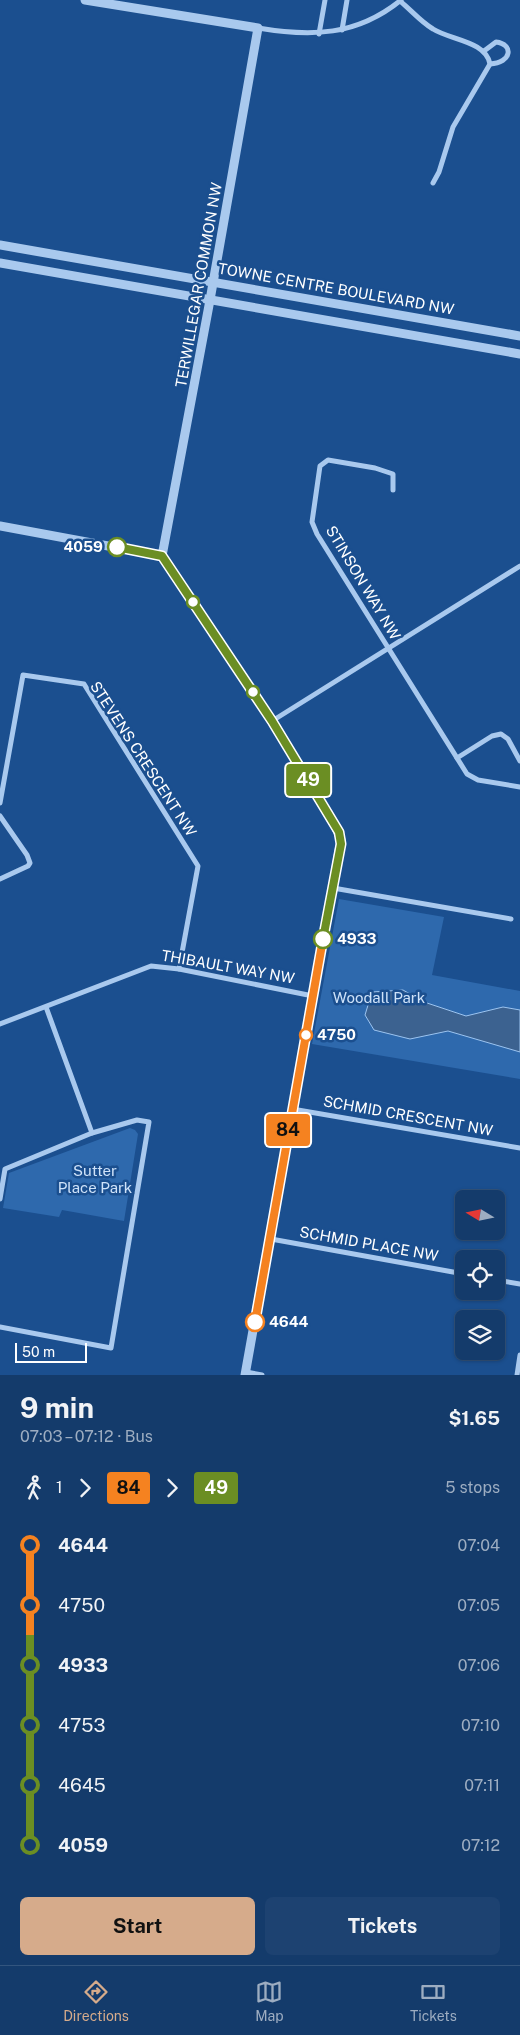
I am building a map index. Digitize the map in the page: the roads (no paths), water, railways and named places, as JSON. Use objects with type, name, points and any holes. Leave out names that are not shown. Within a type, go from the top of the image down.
[{"type":"street","points":[[85,0],[290,33],[319,34],[342,30],[370,20],[401,0],[433,30],[484,51],[490,64]]},
{"type":"street","points":[[319,34],[325,0]]},
{"type":"street","points":[[342,30],[347,0]]},
{"type":"street","name":"TERWILLEGAR COMMON NW","points":[[162,556],[214,281],[258,28]]},
{"type":"street","points":[[484,51],[496,42],[504,45],[507,49],[507,58],[503,62],[490,64]]},
{"type":"street","points":[[433,183],[439,172],[453,127],[490,64]]},
{"type":"street","name":"TOWNE CENTRE BOULEVARD NW","points":[[0,245],[520,336]]},
{"type":"street","points":[[0,263],[520,354]]},
{"type":"street","name":"STINSON WAY NW","points":[[394,490],[393,474],[374,468],[328,460],[320,466],[312,522],[317,534],[387,648],[471,777],[478,780],[520,787]]},
{"type":"street","points":[[0,526],[162,556],[272,721],[339,832],[341,844],[292,1109],[271,1240],[245,1374],[262,1375]]},
{"type":"street","points":[[272,721],[520,566]]},
{"type":"street","name":"STEVENS CRESCENT NW","points":[[0,803],[23,675],[84,684],[198,866],[178,969]]},
{"type":"street","points":[[457,758],[492,736],[501,734],[508,739],[520,761]]},
{"type":"street","points":[[0,816],[27,855],[30,863],[28,866],[0,879]]},
{"type":"street","points":[[332,888],[511,919]]},
{"type":"street","name":"THIBAULT WAY NW","points":[[0,1024],[94,986],[151,966],[178,969],[313,996]]},
{"type":"street","points":[[46,1007],[92,1133]]},
{"type":"street","name":"SCHMID CRESCENT NW","points":[[292,1109],[520,1148]]},
{"type":"street","points":[[0,1199],[6,1169],[92,1133],[137,1120],[149,1122],[111,1348],[0,1327]]},
{"type":"street","name":"SCHMID PLACE NW","points":[[271,1240],[455,1272]]},
{"type":"street","points":[[505,1282],[520,1284]]},
{"type":"street","points":[[517,1375],[520,1355]]},
{"type":"place","name":"4059","points":[[117,547]]},
{"type":"place","name":"4933","points":[[323,939]]},
{"type":"place","name":"4750","points":[[306,1035]]},
{"type":"place","name":"4644","points":[[255,1322]]},
{"type":"park label","name":"Woodall Park","points":[[379,998]]},
{"type":"park label","name":"Sutter Place Park","points":[[95,1180]]}]
